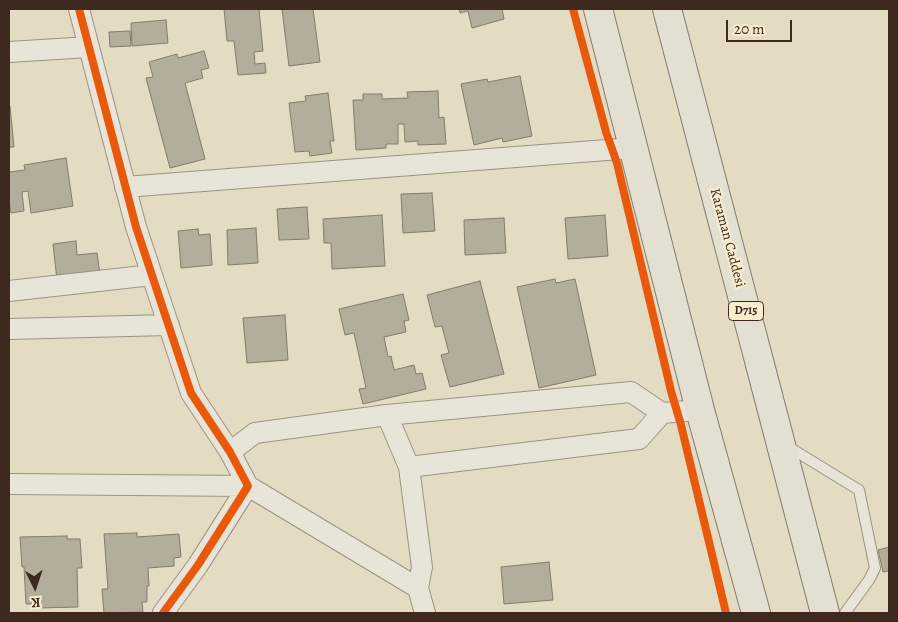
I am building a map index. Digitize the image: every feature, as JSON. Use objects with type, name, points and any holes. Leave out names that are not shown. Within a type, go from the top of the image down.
[{"type":"highway","points":[[598,9],[700,410],[756,613]]},
{"type":"highway","name":"Karaman Caddesi","points":[[667,9],[825,613]]},
{"type":"street","points":[[79,9],[136,226],[191,393],[230,452],[248,486]]},
{"type":"street","points":[[9,52],[89,47]]},
{"type":"street","points":[[125,186],[633,148]]},
{"type":"street","points":[[9,291],[152,275]]},
{"type":"street","points":[[9,329],[169,325]]},
{"type":"street","points":[[230,452],[255,433],[388,415],[630,392],[662,413],[700,410]]},
{"type":"street","points":[[410,467],[639,439],[662,413]]},
{"type":"street","points":[[388,415],[410,467],[422,566],[418,588],[425,613]]},
{"type":"street","points":[[9,484],[248,486],[418,588]]},
{"type":"street","points":[[163,613],[198,565],[248,486]]},
{"type":"lane","points":[[781,442],[859,490],[875,568],[869,580],[845,613]]},
{"type":"building","points":[[224,9],[259,9],[263,51],[254,52],[255,64],[265,63],[266,73],[238,75],[234,41],[227,41]]},
{"type":"building","points":[[282,9],[313,9],[320,62],[289,66]]},
{"type":"building","points":[[459,9],[502,9],[504,19],[472,28],[468,11],[460,13]]},
{"type":"building","points":[[166,20],[168,43],[132,46],[131,23]]},
{"type":"building","points":[[130,31],[131,46],[110,47],[109,32]]},
{"type":"building","points":[[204,51],[209,68],[201,70],[203,78],[185,83],[205,159],[170,168],[146,78],[153,77],[149,62],[177,54],[178,58]]},
{"type":"building","points":[[520,76],[532,136],[503,142],[502,138],[474,145],[461,84],[487,79],[488,82]]},
{"type":"building","points":[[438,91],[439,118],[444,117],[446,144],[418,145],[418,141],[405,142],[404,124],[398,124],[398,144],[386,144],[386,148],[356,150],[353,100],[363,100],[363,94],[382,94],[382,99],[408,98],[407,92]]},
{"type":"building","points":[[328,93],[334,141],[330,141],[332,153],[310,156],[309,151],[295,152],[289,103],[306,101],[305,96]]},
{"type":"building","points":[[10,106],[14,147],[9,147]]},
{"type":"building","points":[[66,158],[73,206],[31,213],[28,191],[22,192],[24,211],[11,213],[9,172],[25,170],[24,165]]},
{"type":"building","points":[[432,193],[435,231],[403,233],[401,194]]},
{"type":"building","points":[[307,207],[309,239],[279,240],[277,209]]},
{"type":"building","points":[[382,215],[385,266],[332,269],[331,243],[324,243],[323,219]]},
{"type":"building","points":[[605,215],[608,256],[568,259],[565,218]]},
{"type":"building","points":[[504,218],[506,253],[465,255],[464,220]]},
{"type":"building","points":[[256,228],[258,263],[228,265],[227,230]]},
{"type":"building","points":[[198,229],[199,235],[210,234],[212,265],[181,268],[178,231]]},
{"type":"building","points":[[76,241],[77,255],[97,253],[100,274],[57,280],[53,244]]},
{"type":"building","points":[[555,279],[556,283],[575,279],[596,375],[539,388],[517,287]]},
{"type":"building","points":[[480,281],[504,374],[450,387],[441,355],[449,353],[442,326],[435,327],[427,295]]},
{"type":"building","points":[[403,294],[409,320],[404,321],[406,332],[384,337],[388,357],[391,356],[394,370],[414,365],[416,374],[422,373],[426,389],[363,404],[359,389],[366,388],[354,333],[345,335],[339,309]]},
{"type":"building","points":[[285,315],[288,360],[247,363],[243,318]]},
{"type":"building","points":[[137,533],[137,537],[179,534],[181,557],[174,558],[174,566],[148,568],[149,586],[147,586],[147,602],[142,602],[143,612],[104,613],[102,589],[108,589],[104,534]]},
{"type":"building","points":[[67,536],[67,539],[80,539],[82,568],[77,568],[78,607],[40,608],[40,604],[26,604],[20,537]]},
{"type":"building","points":[[889,547],[889,571],[883,572],[878,550]]},
{"type":"building","points":[[549,562],[553,600],[504,604],[501,567]]},
{"type":"cycle path","points":[[79,9],[136,227],[191,393],[230,452],[248,486],[198,565],[163,613]]},
{"type":"cycle path","points":[[573,9],[606,132],[617,163],[726,613]]}]
